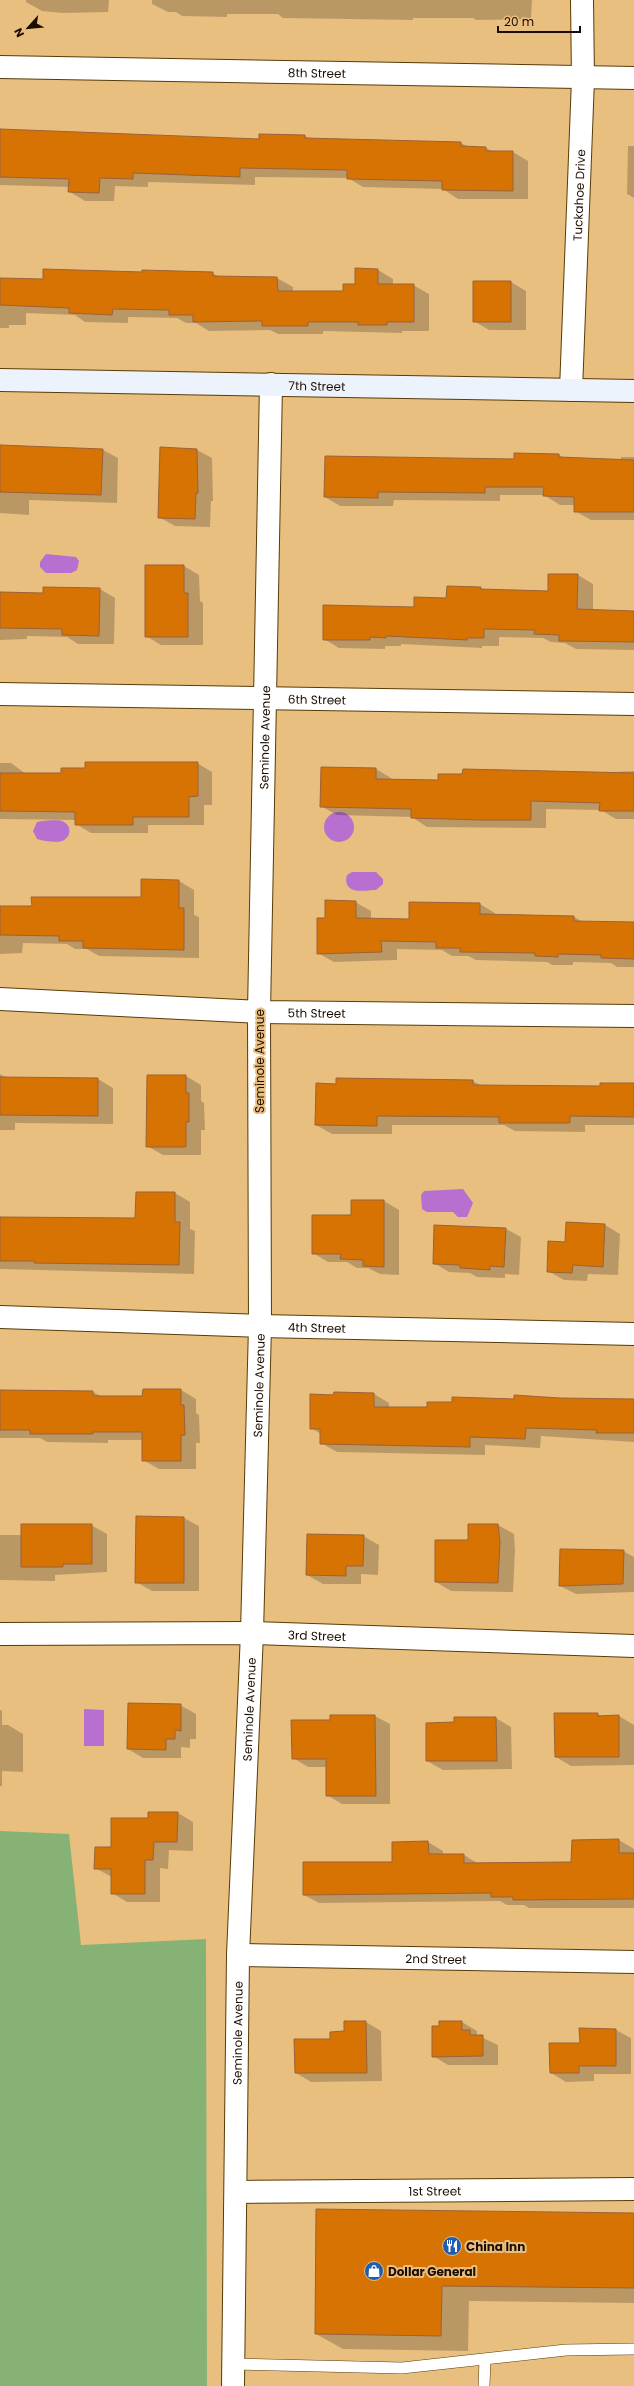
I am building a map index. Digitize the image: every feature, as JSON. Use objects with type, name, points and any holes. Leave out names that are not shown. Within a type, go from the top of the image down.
[{"type":"street","name":"Tuckahoe Drive","points":[[572,390],[583,79],[582,0]]},
{"type":"street","name":"8th Street","points":[[0,67],[583,79],[634,78]]},
{"type":"street","name":"7th Street","points":[[0,380],[634,391]]},
{"type":"street","name":"Seminole Avenue","points":[[233,2386],[238,1954],[252,1633],[260,1326],[259,1012],[271,384]]},
{"type":"street","name":"6th Street","points":[[0,694],[634,704]]},
{"type":"street","name":"5th Street","points":[[0,999],[259,1012],[634,1016]]},
{"type":"street","name":"4th Street","points":[[0,1317],[260,1326],[634,1334]]},
{"type":"street","name":"3rd Street","points":[[0,1634],[252,1633],[634,1646]]},
{"type":"street","name":"2nd Street","points":[[238,1954],[634,1962]]},
{"type":"street","name":"1st Street","points":[[236,2192],[634,2189]]},
{"type":"lane","points":[[233,2364],[402,2368],[566,2350],[634,2349]]},
{"type":"lane","points":[[484,2386],[485,2360]]},
{"type":"green space","points":[[0,1831],[69,1834],[81,1945],[206,1939],[207,2386],[0,2386]]},
{"type":"shaded area","points":[[46,554],[76,557],[79,561],[77,570],[71,573],[46,573],[40,567],[40,562]]},
{"type":"shaded area","points":[[339,812],[350,816],[354,827],[350,838],[339,842],[328,838],[324,827],[328,816]]},
{"type":"shaded area","points":[[56,820],[64,822],[68,826],[69,835],[62,841],[56,842],[37,839],[33,831],[37,822]]},
{"type":"shaded area","points":[[352,872],[376,872],[383,879],[383,884],[376,890],[353,890],[347,885],[346,880],[347,875]]},
{"type":"shaded area","points":[[463,1189],[473,1203],[467,1217],[458,1217],[453,1212],[427,1212],[422,1209],[421,1195],[424,1191]]},
{"type":"shaded area","points":[[84,1709],[104,1710],[104,1746],[84,1746]]},
{"type":"building","points":[[0,129],[259,139],[259,134],[305,135],[305,138],[461,142],[461,146],[486,147],[486,151],[513,151],[513,191],[442,190],[442,181],[347,179],[347,170],[240,168],[240,177],[133,173],[133,179],[100,178],[99,193],[68,192],[69,179],[0,177]]},
{"type":"building","points":[[355,268],[378,269],[378,284],[414,284],[414,322],[387,322],[387,325],[358,325],[358,322],[308,322],[308,326],[262,326],[262,321],[193,322],[193,315],[169,315],[169,310],[113,309],[112,315],[69,313],[69,308],[0,305],[0,278],[43,279],[43,269],[142,272],[142,270],[213,272],[213,276],[277,277],[278,291],[343,291],[343,284],[355,284]]},
{"type":"building","points":[[473,281],[511,281],[511,322],[473,322]]},
{"type":"building","points":[[0,445],[103,449],[101,495],[0,492]]},
{"type":"building","points":[[160,447],[197,449],[198,493],[196,493],[195,519],[158,518]]},
{"type":"building","points":[[514,453],[559,454],[559,457],[634,460],[634,512],[574,512],[574,497],[543,496],[544,487],[485,487],[485,493],[378,492],[378,498],[324,497],[325,456],[514,459]]},
{"type":"building","points":[[145,565],[184,565],[184,593],[188,593],[188,637],[145,637]]},
{"type":"building","points":[[548,574],[578,574],[577,609],[634,611],[634,642],[559,641],[559,635],[534,634],[535,630],[484,629],[484,638],[467,638],[467,640],[386,636],[386,638],[370,637],[370,640],[323,640],[323,605],[414,607],[414,597],[446,598],[447,586],[481,587],[480,589],[548,591]]},
{"type":"building","points":[[43,587],[100,588],[99,636],[62,635],[62,629],[0,628],[0,592],[43,593]]},
{"type":"building","points":[[85,762],[198,762],[198,796],[189,797],[189,817],[133,817],[133,825],[75,825],[75,812],[0,811],[0,773],[61,773],[61,768],[85,768]]},
{"type":"building","points":[[321,767],[376,768],[376,779],[438,780],[438,774],[462,774],[463,769],[634,773],[634,811],[599,811],[600,803],[531,801],[531,820],[482,820],[411,818],[411,809],[320,807]]},
{"type":"building","points":[[141,879],[179,880],[179,908],[184,908],[184,950],[83,948],[83,941],[59,941],[59,936],[0,935],[0,906],[32,906],[31,897],[141,897]]},
{"type":"building","points":[[325,900],[356,901],[356,918],[409,919],[409,902],[480,903],[480,914],[574,916],[574,921],[634,922],[634,959],[601,958],[601,955],[558,954],[558,957],[535,956],[535,953],[460,952],[460,948],[436,948],[436,942],[381,941],[382,952],[317,954],[317,918],[325,918]]},
{"type":"building","points":[[147,1075],[186,1075],[186,1093],[189,1093],[189,1122],[186,1122],[186,1147],[146,1147]]},
{"type":"building","points":[[0,1077],[98,1078],[98,1116],[0,1115]]},
{"type":"building","points":[[336,1078],[473,1080],[473,1085],[600,1086],[600,1083],[634,1083],[634,1117],[570,1116],[570,1123],[499,1123],[499,1117],[377,1116],[377,1126],[315,1125],[316,1083],[336,1084]]},
{"type":"building","points":[[136,1192],[175,1192],[175,1222],[180,1222],[179,1265],[34,1263],[34,1261],[0,1261],[0,1217],[135,1218]]},
{"type":"building","points":[[351,1200],[384,1200],[384,1267],[363,1266],[363,1260],[340,1259],[341,1254],[312,1254],[312,1215],[351,1215]]},
{"type":"building","points":[[566,1222],[605,1224],[603,1267],[573,1265],[572,1273],[547,1272],[548,1241],[565,1242]]},
{"type":"building","points":[[434,1225],[506,1228],[504,1267],[490,1266],[490,1270],[460,1268],[460,1265],[433,1264]]},
{"type":"building","points":[[143,1389],[181,1389],[181,1405],[184,1405],[185,1435],[181,1435],[181,1461],[142,1461],[142,1432],[30,1434],[30,1430],[0,1430],[0,1390],[93,1391],[93,1396],[142,1396]]},
{"type":"building","points":[[334,1392],[374,1393],[374,1407],[427,1407],[427,1402],[452,1402],[452,1397],[514,1399],[514,1395],[560,1398],[634,1399],[634,1433],[596,1433],[597,1430],[526,1428],[525,1439],[470,1437],[470,1447],[320,1444],[320,1429],[310,1429],[310,1394],[333,1395]]},
{"type":"building","points":[[136,1516],[184,1517],[184,1583],[135,1583]]},
{"type":"building","points":[[21,1524],[92,1524],[92,1564],[63,1564],[63,1567],[21,1567]]},
{"type":"building","points":[[468,1524],[498,1524],[500,1542],[498,1583],[435,1582],[435,1540],[468,1540]]},
{"type":"building","points":[[307,1534],[364,1535],[363,1566],[346,1566],[346,1576],[306,1575]]},
{"type":"building","points":[[560,1549],[624,1550],[623,1584],[559,1586]]},
{"type":"building","points":[[128,1703],[181,1704],[181,1731],[175,1730],[175,1739],[166,1739],[166,1750],[127,1749]]},
{"type":"building","points":[[554,1713],[598,1713],[598,1716],[619,1715],[619,1757],[555,1757]]},
{"type":"building","points":[[330,1715],[375,1715],[376,1796],[326,1796],[326,1759],[292,1759],[291,1720],[330,1720]]},
{"type":"building","points":[[454,1717],[496,1717],[497,1761],[426,1761],[426,1723],[454,1722]]},
{"type":"building","points":[[148,1812],[178,1812],[177,1842],[154,1842],[153,1860],[145,1860],[145,1894],[111,1894],[111,1869],[94,1869],[95,1847],[111,1847],[111,1818],[148,1818]]},
{"type":"building","points":[[619,1839],[619,1853],[634,1853],[634,1899],[513,1900],[513,1897],[491,1897],[491,1893],[303,1895],[303,1862],[392,1862],[392,1842],[428,1841],[429,1854],[464,1854],[464,1863],[571,1862],[572,1840]]},
{"type":"building","points":[[344,2021],[366,2021],[367,2073],[295,2073],[294,2039],[330,2039],[330,2032],[344,2031]]},
{"type":"building","points":[[439,2021],[462,2021],[462,2030],[470,2030],[470,2035],[483,2035],[483,2056],[432,2057],[432,2026],[439,2026]]},
{"type":"building","points":[[579,2028],[616,2029],[616,2066],[579,2066],[579,2073],[550,2073],[549,2043],[580,2043]]},
{"type":"building","points":[[316,2209],[634,2213],[634,2288],[442,2286],[441,2336],[315,2334]]},
{"type":"place","name":"China Inn","points":[[452,2246]]},
{"type":"place","name":"Dollar General","points":[[374,2271]]}]
